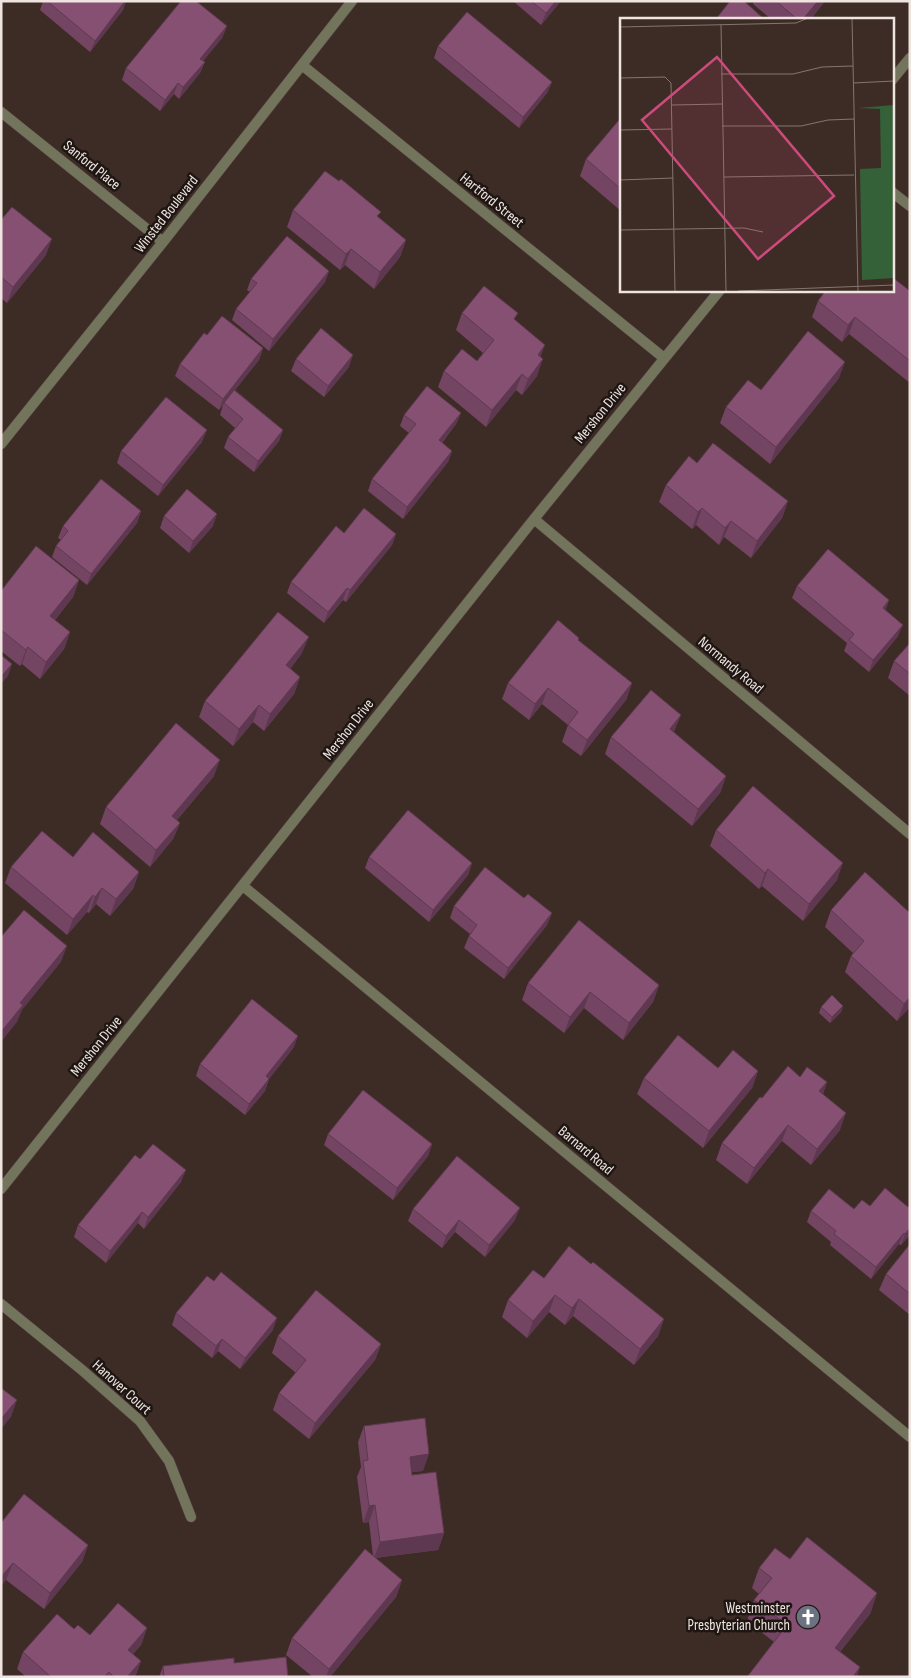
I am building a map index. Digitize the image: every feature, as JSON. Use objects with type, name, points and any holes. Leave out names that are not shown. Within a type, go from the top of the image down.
[{"type":"street","name":"Winsted Boulevard","points":[[1,444],[163,242],[352,1]]},
{"type":"street","points":[[894,78],[910,58]]},
{"type":"street","name":"Hartford Street","points":[[302,65],[664,358]]},
{"type":"street","name":"Sanford Place","points":[[1,112],[163,242]]},
{"type":"street","points":[[894,194],[910,206]]},
{"type":"street","name":"Mershon Drive","points":[[1,1189],[534,519],[719,291]]},
{"type":"street","name":"Normandy Road","points":[[534,519],[910,834]]},
{"type":"street","name":"Barnard Road","points":[[243,886],[910,1437]]},
{"type":"street","name":"Hanover Court","points":[[1,1304],[82,1370],[140,1422],[169,1461],[191,1517]]},
{"type":"building","points":[[47,1],[125,1],[95,41]]},
{"type":"building","points":[[181,1],[196,1],[227,26],[200,59],[205,62],[183,87],[178,83],[165,100],[126,68]]},
{"type":"building","points":[[531,1],[556,1],[546,13]]},
{"type":"building","points":[[730,1],[744,1],[763,18],[717,18]]},
{"type":"building","points":[[776,1],[818,1],[804,18],[796,18]]},
{"type":"building","points":[[467,12],[552,82],[523,117],[438,46]]},
{"type":"building","points":[[619,120],[620,188],[586,159]]},
{"type":"building","points":[[325,171],[339,181],[341,179],[381,212],[377,216],[406,240],[380,272],[351,249],[346,254],[293,210]]},
{"type":"building","points":[[12,207],[52,239],[13,287],[1,277],[1,220]]},
{"type":"building","points":[[287,236],[329,271],[273,339],[236,309],[257,283],[251,279]]},
{"type":"building","points":[[894,279],[910,291],[910,361],[855,317],[848,325],[818,301],[825,291],[894,291]]},
{"type":"building","points":[[484,286],[518,313],[514,319],[545,345],[538,355],[543,359],[528,379],[522,374],[492,410],[444,371],[462,349],[477,361],[494,340],[462,313]]},
{"type":"building","points":[[222,316],[263,348],[223,399],[180,364],[204,333],[207,335]]},
{"type":"building","points":[[321,328],[353,355],[328,386],[296,359]]},
{"type":"building","points":[[808,331],[845,362],[776,447],[726,407],[748,380],[761,390]]},
{"type":"building","points":[[427,386],[461,413],[439,440],[452,451],[407,507],[372,479],[416,424],[404,415]]},
{"type":"building","points":[[234,390],[283,430],[258,461],[228,437],[243,419],[224,403]]},
{"type":"building","points":[[166,397],[207,430],[163,485],[121,451]]},
{"type":"building","points":[[713,443],[788,501],[757,541],[731,521],[725,528],[702,508],[698,512],[666,485],[689,456],[697,463]]},
{"type":"building","points":[[101,479],[141,511],[91,574],[56,546],[68,531],[63,526]]},
{"type":"building","points":[[187,489],[217,514],[193,541],[164,516]]},
{"type":"building","points":[[364,508],[396,534],[350,590],[347,588],[328,612],[291,582],[336,526],[344,533]]},
{"type":"building","points":[[36,546],[79,580],[50,616],[70,632],[46,662],[28,647],[26,650],[1,630],[1,591]]},
{"type":"building","points":[[828,549],[889,600],[883,608],[903,625],[873,660],[849,640],[854,634],[797,586]]},
{"type":"building","points":[[278,612],[309,637],[286,665],[300,677],[270,714],[259,705],[239,729],[205,701]]},
{"type":"building","points":[[558,620],[579,638],[578,640],[632,683],[587,740],[568,725],[578,712],[548,688],[535,704],[508,683]]},
{"type":"building","points":[[910,643],[910,674],[894,661]]},
{"type":"building","points":[[1,655],[12,664],[1,677]]},
{"type":"building","points":[[651,690],[681,715],[670,729],[726,776],[698,809],[611,737]]},
{"type":"building","points":[[176,723],[220,760],[172,816],[180,823],[156,850],[106,807]]},
{"type":"building","points":[[753,786],[843,863],[809,904],[768,869],[765,873],[716,830]]},
{"type":"building","points":[[408,810],[472,863],[433,910],[369,857]]},
{"type":"building","points":[[42,831],[73,857],[93,832],[139,872],[116,899],[102,888],[95,897],[93,895],[73,919],[11,867]]},
{"type":"building","points":[[485,867],[524,898],[528,894],[552,913],[508,968],[469,936],[477,925],[454,906]]},
{"type":"building","points":[[865,872],[910,913],[910,997],[904,1004],[851,956],[864,941],[831,910]]},
{"type":"building","points":[[24,910],[67,946],[20,1003],[23,1005],[1,1032],[1,937]]},
{"type":"building","points":[[579,920],[659,985],[629,1023],[590,992],[570,1017],[528,983]]},
{"type":"building","points":[[832,995],[843,1006],[832,1017],[821,1007]]},
{"type":"building","points":[[252,999],[298,1036],[266,1076],[269,1079],[249,1104],[200,1064]]},
{"type":"building","points":[[678,1035],[718,1068],[733,1050],[758,1071],[709,1131],[644,1078]]},
{"type":"building","points":[[788,1066],[800,1077],[807,1067],[827,1082],[819,1091],[846,1113],[817,1149],[788,1125],[754,1168],[722,1143]]},
{"type":"building","points":[[363,1090],[432,1144],[397,1188],[328,1134]]},
{"type":"building","points":[[153,1144],[186,1170],[148,1217],[142,1212],[110,1251],[78,1225],[135,1155],[140,1159]]},
{"type":"building","points":[[457,1156],[520,1208],[489,1245],[459,1220],[446,1236],[413,1209]]},
{"type":"building","points":[[885,1188],[908,1207],[910,1206],[910,1228],[876,1267],[834,1234],[836,1231],[811,1211],[829,1189],[854,1209],[862,1200],[870,1206]]},
{"type":"building","points":[[910,1244],[910,1294],[886,1274]]},
{"type":"building","points":[[569,1246],[591,1264],[593,1262],[664,1319],[640,1349],[579,1299],[572,1308],[555,1295],[533,1321],[508,1300],[533,1270],[544,1278]]},
{"type":"building","points":[[221,1272],[277,1318],[245,1358],[222,1339],[216,1346],[176,1313],[207,1276],[214,1281]]},
{"type":"building","points":[[316,1290],[381,1344],[315,1423],[279,1393],[306,1360],[278,1336]]},
{"type":"building","points":[[1,1388],[17,1400],[1,1419]]},
{"type":"building","points":[[425,1418],[429,1454],[410,1457],[412,1475],[436,1472],[444,1533],[380,1542],[375,1505],[369,1506],[363,1461],[368,1460],[364,1426]]},
{"type":"building","points":[[24,1494],[88,1545],[50,1593],[13,1563],[1,1577],[1,1523]]},
{"type":"building","name":"Westminster Presbyterian Church","points":[[807,1537],[877,1593],[835,1648],[860,1667],[853,1677],[747,1677],[787,1625],[754,1600],[772,1578],[759,1568],[775,1548],[790,1559]]},
{"type":"building","points":[[365,1549],[402,1580],[329,1669],[292,1638]]},
{"type":"building","points":[[118,1603],[147,1628],[128,1650],[141,1661],[127,1677],[114,1677],[109,1672],[104,1677],[51,1677],[23,1652],[57,1614],[74,1629],[78,1625],[90,1635]]},
{"type":"building","points":[[286,1657],[288,1677],[164,1677],[163,1666],[234,1658],[234,1663]]},
{"type":"place","name":"Westminster Presbyterian Church","points":[[808,1617]]}]
